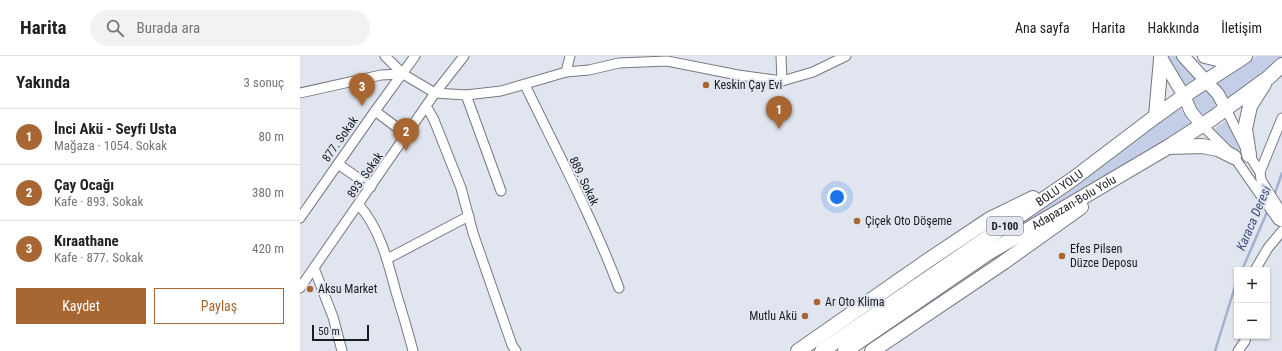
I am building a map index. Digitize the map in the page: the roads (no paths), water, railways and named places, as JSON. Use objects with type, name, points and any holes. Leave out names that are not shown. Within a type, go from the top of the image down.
[{"type":"highway","points":[[1206,56],[1240,59]]},
{"type":"highway","points":[[1156,116],[1161,57]]},
{"type":"highway","name":"D-100","points":[[1194,89],[1240,59]]},
{"type":"highway","name":"Adapazarı-Bolu Yolu","points":[[845,351],[988,253],[1168,147],[1202,125],[1268,78],[1282,65]]},
{"type":"highway","points":[[1249,154],[1245,129],[1250,106],[1268,78]]},
{"type":"highway","name":"BOLU YOLU","points":[[822,351],[1073,179],[1194,89]]},
{"type":"highway","points":[[1168,147],[1202,146],[1218,149],[1234,157]]},
{"type":"highway","points":[[872,351],[1004,262],[1087,203],[1126,171]]},
{"type":"highway","points":[[798,351],[990,219],[1073,179]]},
{"type":"main road","points":[[1183,56],[1194,89],[1191,112],[1202,125]]},
{"type":"main road","points":[[1161,57],[1194,89],[1218,94],[1226,109]]},
{"type":"street","points":[[386,56],[403,74],[435,93],[466,95],[502,91],[566,72],[589,70],[619,63],[667,61],[738,75],[782,81],[813,72],[846,56]]},
{"type":"street","name":"877. Sokak","points":[[300,218],[415,56]]},
{"type":"street","name":"893. Sokak","points":[[300,288],[359,205],[435,93],[464,56]]},
{"type":"street","points":[[566,72],[570,56]]},
{"type":"street","points":[[781,56],[782,81]]},
{"type":"street","points":[[300,93],[381,75],[403,74]]},
{"type":"street","name":"889. Sokak","points":[[525,85],[610,264],[618,288]]},
{"type":"street","points":[[466,95],[501,191]]},
{"type":"street","points":[[426,107],[434,120],[461,188],[473,233],[512,345],[516,351]]},
{"type":"street","points":[[1226,109],[1281,216]]},
{"type":"street","points":[[375,111],[407,135]]},
{"type":"street","points":[[1261,176],[1282,118]]},
{"type":"street","points":[[1202,125],[1234,157],[1258,191],[1281,216]]},
{"type":"street","points":[[338,164],[371,187]]},
{"type":"street","points":[[359,205],[375,230],[387,259],[414,351]]},
{"type":"street","points":[[387,259],[469,216]]},
{"type":"street","points":[[1257,267],[1268,248],[1282,231]]},
{"type":"street","points":[[314,268],[333,317],[342,351]]},
{"type":"street","points":[[1238,351],[1245,339]]},
{"type":"waterway","name":"Karaca Deresi","points":[[1274,196],[1282,173]]},
{"type":"waterway","name":"Karaca Deresi","points":[[1243,267],[1268,210]]},
{"type":"waterway","name":"Karaca Deresi","points":[[1215,351],[1234,290]]},
{"type":"place","name":"Keskin Çay Evi","points":[[706,85]]},
{"type":"place","name":"Kıraathane","points":[[362,106]]},
{"type":"place","name":"İnci Akü - Seyfi Usta","points":[[779,129]]},
{"type":"place","name":"Çay Ocağı","points":[[406,151]]},
{"type":"place","name":"Çiçek Oto Döşeme","points":[[857,221]]},
{"type":"place","name":"Efes Pilsen Düzce Deposu","points":[[1062,256]]},
{"type":"place","name":"Aksu Market","points":[[310,289]]},
{"type":"place","name":"Ar Oto Klima","points":[[817,302]]},
{"type":"place","name":"Mutlu Akü","points":[[805,316]]}]
